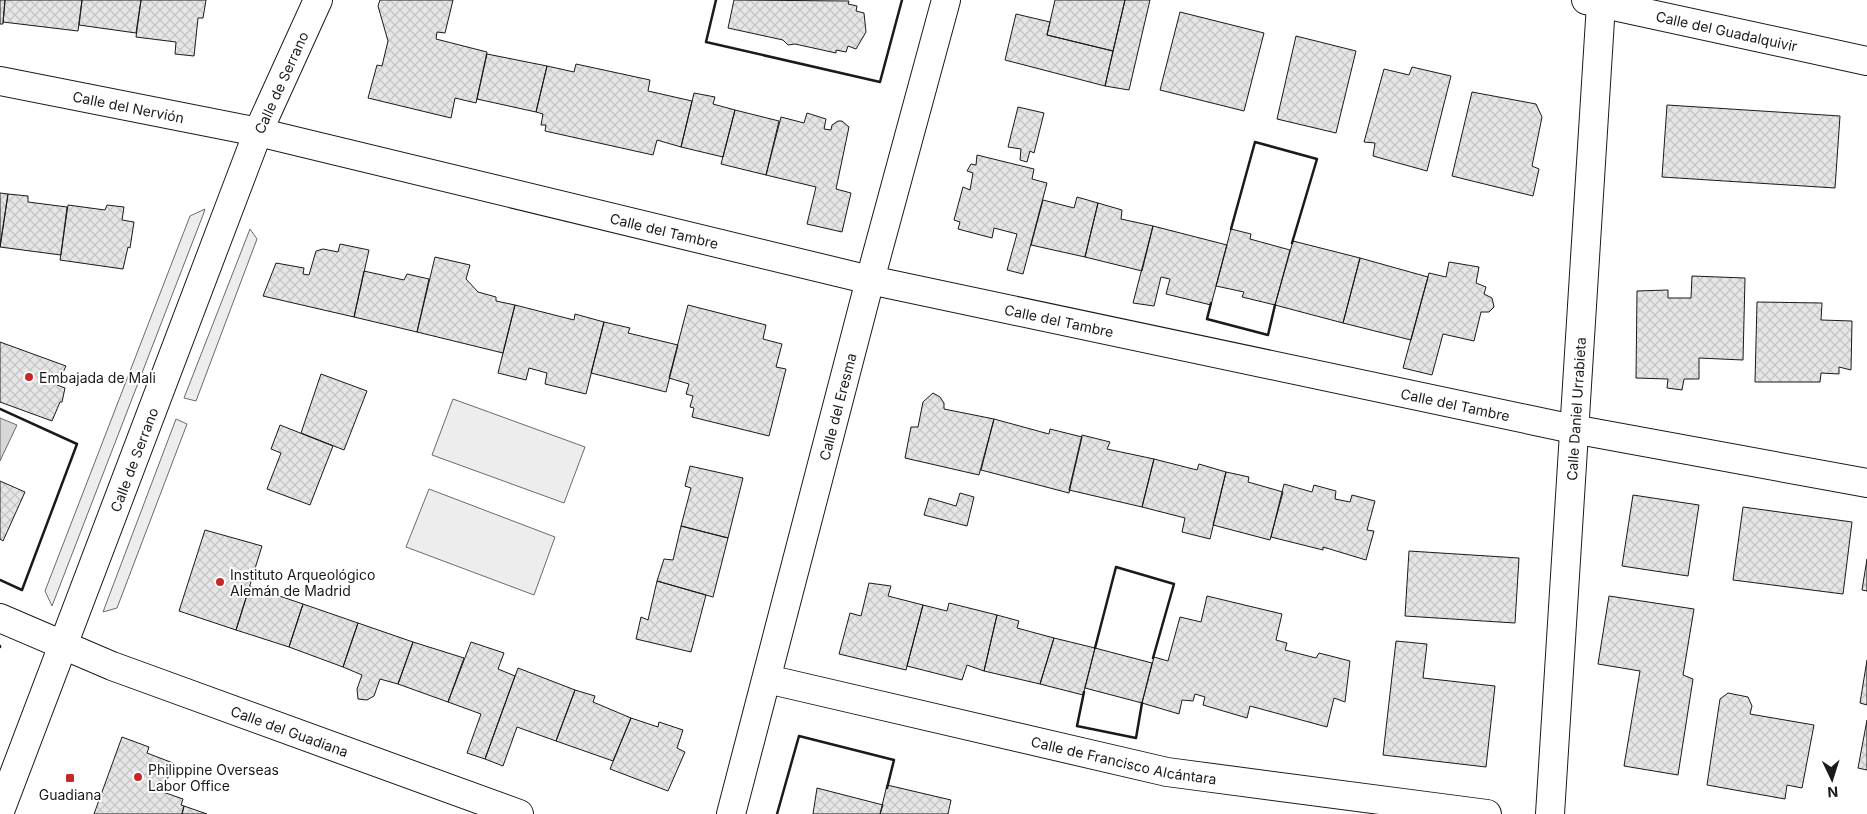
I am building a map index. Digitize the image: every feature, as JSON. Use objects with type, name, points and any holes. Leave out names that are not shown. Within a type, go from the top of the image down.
[{"type":"street","name":"Calle de Serrano","points":[[0,811],[258,132],[318,0]]},
{"type":"street","name":"Calle del Eresma","points":[[731,814],[870,280],[946,0]]},
{"type":"street","name":"Calle del Guadalquivir","points":[[1593,2],[1867,61]]},
{"type":"street","name":"Calle Daniel Urrabieta","points":[[1550,814],[1573,429],[1593,2]]},
{"type":"street","name":"Calle del Nervión","points":[[0,81],[258,132]]},
{"type":"street","name":"Calle del Tambre","points":[[258,132],[870,280],[1573,429],[1867,483]]},
{"type":"street","name":"Calle del Guadiana","points":[[0,618],[112,666],[519,814]]},
{"type":"street","name":"Calle de Francisco Alcántara","points":[[766,679],[1167,772],[1487,814]]},
{"type":"shaded area","points":[[205,209],[52,606],[45,591],[190,216]]},
{"type":"shaded area","points":[[250,229],[257,239],[196,401],[184,398]]},
{"type":"shaded area","points":[[453,399],[585,447],[564,503],[432,455]]},
{"type":"shaded area","points":[[0,418],[17,425],[0,461]]},
{"type":"shaded area","points":[[176,419],[187,424],[117,608],[103,612]]},
{"type":"shaded area","points":[[429,489],[555,537],[534,595],[406,547]]},
{"type":"building","points":[[0,0],[5,0],[3,24],[0,24]]},
{"type":"building","points":[[5,0],[82,0],[78,31],[3,22]]},
{"type":"building","points":[[82,0],[141,0],[136,33],[79,25]]},
{"type":"building","points":[[141,0],[206,0],[203,18],[198,18],[194,56],[175,54],[176,42],[136,37]]},
{"type":"building","points":[[380,0],[453,0],[445,33],[437,32],[436,39],[487,52],[476,103],[455,98],[451,118],[368,98],[377,65],[382,66],[388,41],[378,6]]},
{"type":"building","points":[[734,0],[849,1],[848,4],[857,6],[856,11],[864,13],[866,32],[856,49],[848,46],[846,52],[836,50],[836,53],[795,44],[788,45],[783,40],[728,28]]},
{"type":"building","points":[[1055,0],[1125,0],[1113,51],[1047,35]]},
{"type":"building","points":[[1125,0],[1150,0],[1129,90],[1105,86]]},
{"type":"building","points":[[1180,12],[1264,33],[1244,111],[1160,90]]},
{"type":"building","points":[[1016,14],[1050,22],[1047,35],[1113,51],[1105,86],[1005,60]]},
{"type":"building","points":[[1296,36],[1356,51],[1336,133],[1277,119]]},
{"type":"building","points":[[487,54],[547,66],[536,112],[477,99]]},
{"type":"building","points":[[576,64],[650,80],[648,91],[692,101],[681,147],[657,140],[653,155],[545,131],[546,125],[541,125],[543,114],[536,112],[547,66],[574,72]]},
{"type":"building","points":[[1412,67],[1451,76],[1427,171],[1373,156],[1375,143],[1364,142],[1384,69],[1409,75]]},
{"type":"building","points":[[1472,92],[1536,104],[1542,117],[1532,166],[1539,169],[1533,196],[1452,176]]},
{"type":"building","points":[[694,93],[715,97],[713,104],[735,110],[723,157],[681,147]]},
{"type":"building","points":[[1667,105],[1840,116],[1835,188],[1662,177]]},
{"type":"building","points":[[1018,107],[1044,113],[1034,153],[1030,151],[1027,162],[1020,160],[1021,149],[1008,147]]},
{"type":"building","points":[[735,110],[779,121],[766,175],[721,164]]},
{"type":"building","points":[[807,113],[826,119],[824,129],[831,130],[832,125],[838,121],[842,121],[849,127],[836,189],[851,193],[842,232],[807,224],[816,187],[766,175],[781,117],[804,123]]},
{"type":"building","points":[[977,155],[1034,169],[1032,179],[1047,183],[1023,274],[1007,270],[1017,234],[994,228],[992,238],[958,229],[960,222],[954,220],[963,187],[970,190],[973,173],[967,171],[971,164],[976,165]]},
{"type":"building","points":[[0,193],[8,194],[0,247]]},
{"type":"building","points":[[8,194],[28,196],[28,202],[67,207],[61,255],[0,247]]},
{"type":"building","points":[[1077,197],[1098,203],[1085,257],[1031,245],[1043,200],[1074,208]]},
{"type":"building","points":[[1098,203],[1122,210],[1121,219],[1153,226],[1142,271],[1085,257]]},
{"type":"building","points":[[68,205],[105,210],[107,205],[124,207],[122,220],[134,222],[130,248],[128,247],[123,269],[60,260]]},
{"type":"building","points":[[1153,226],[1227,245],[1211,305],[1166,294],[1170,279],[1161,277],[1154,306],[1133,303]]},
{"type":"building","points":[[1231,229],[1251,234],[1250,239],[1290,250],[1275,305],[1242,297],[1244,292],[1216,286]]},
{"type":"building","points":[[1293,241],[1360,258],[1343,323],[1275,305]]},
{"type":"building","points":[[340,244],[369,250],[354,317],[263,296],[276,263],[304,268],[303,274],[309,275],[316,251],[323,249],[338,252]]},
{"type":"building","points":[[435,257],[470,265],[466,279],[478,292],[496,297],[496,301],[515,305],[503,353],[417,332]]},
{"type":"building","points":[[1360,258],[1428,277],[1411,340],[1343,323]]},
{"type":"building","points":[[1449,262],[1479,267],[1476,283],[1486,287],[1484,294],[1492,298],[1494,307],[1489,312],[1481,312],[1474,341],[1443,334],[1432,375],[1403,368],[1429,273],[1446,277]]},
{"type":"building","points":[[364,271],[404,280],[407,274],[429,279],[417,332],[354,317]]},
{"type":"building","points":[[1692,276],[1745,278],[1743,360],[1699,358],[1699,379],[1684,379],[1682,390],[1667,388],[1668,379],[1636,378],[1637,291],[1668,290],[1668,298],[1691,298]]},
{"type":"building","points":[[1757,302],[1822,303],[1821,320],[1852,321],[1851,370],[1839,367],[1839,374],[1821,373],[1820,382],[1755,382]]},
{"type":"building","points":[[515,305],[574,320],[575,314],[604,322],[586,394],[545,384],[547,373],[529,368],[526,380],[498,373]]},
{"type":"building","points":[[688,305],[766,325],[763,339],[782,344],[776,367],[786,369],[769,436],[692,417],[694,408],[690,407],[693,396],[686,394],[689,384],[669,378]]},
{"type":"building","points":[[604,322],[630,328],[628,333],[678,345],[666,392],[591,373]]},
{"type":"building","points":[[0,342],[66,366],[57,385],[65,388],[62,402],[60,402],[52,421],[0,402]]},
{"type":"building","points":[[321,374],[367,391],[344,450],[301,433]]},
{"type":"building","points":[[933,393],[940,397],[944,403],[944,409],[994,419],[979,475],[905,458],[911,427],[918,427],[923,402]]},
{"type":"building","points":[[994,419],[1049,434],[1050,429],[1082,437],[1069,493],[981,470]]},
{"type":"building","points":[[280,425],[333,446],[310,505],[267,489],[281,453],[271,449]]},
{"type":"building","points":[[1082,435],[1110,442],[1107,449],[1154,459],[1142,507],[1069,490]]},
{"type":"building","points":[[1154,459],[1197,470],[1199,464],[1226,472],[1210,539],[1182,532],[1185,518],[1142,507]]},
{"type":"building","points":[[690,466],[743,478],[728,538],[681,526],[691,488],[685,486]]},
{"type":"building","points":[[1226,472],[1249,477],[1248,482],[1283,492],[1270,540],[1213,525]]},
{"type":"building","points":[[0,481],[25,492],[3,541],[0,539]]},
{"type":"building","points":[[1284,484],[1312,492],[1314,485],[1336,491],[1335,499],[1350,502],[1352,495],[1375,501],[1367,530],[1374,531],[1366,560],[1323,547],[1323,550],[1271,537]]},
{"type":"building","points":[[960,493],[974,497],[967,526],[924,515],[929,498],[956,506]]},
{"type":"building","points":[[1633,495],[1699,505],[1688,576],[1622,566]]},
{"type":"building","points":[[1743,507],[1852,522],[1843,594],[1733,580]]},
{"type":"building","points":[[681,526],[728,538],[713,597],[657,581],[664,559],[673,560]]},
{"type":"building","name":"Instituto Arqueológico Alemán de Madrid","points":[[205,530],[262,546],[236,630],[179,611]]},
{"type":"building","points":[[1409,551],[1519,558],[1515,623],[1405,616]]},
{"type":"building","points":[[1867,559],[1867,591],[1862,590]]},
{"type":"building","points":[[657,581],[706,595],[691,652],[636,639],[641,617],[648,620]]},
{"type":"building","points":[[869,583],[891,586],[888,596],[923,605],[906,670],[839,654],[850,613],[861,616]]},
{"type":"building","points":[[250,586],[303,604],[289,647],[236,630]]},
{"type":"building","points":[[1207,596],[1282,614],[1276,640],[1287,643],[1285,650],[1316,658],[1319,653],[1350,661],[1345,702],[1334,698],[1327,727],[1250,706],[1247,718],[1203,705],[1205,697],[1195,694],[1193,701],[1182,700],[1179,714],[1142,703],[1154,657],[1168,661],[1180,617],[1201,622]]},
{"type":"building","points":[[1609,596],[1694,609],[1683,675],[1693,679],[1678,775],[1624,766],[1640,671],[1598,664]]},
{"type":"building","points":[[949,603],[997,615],[984,671],[967,665],[962,680],[907,666],[923,605],[947,611]]},
{"type":"building","points":[[303,604],[358,623],[343,667],[289,647]]},
{"type":"building","points":[[997,615],[1019,621],[1017,628],[1054,638],[1040,684],[984,671]]},
{"type":"building","points":[[358,623],[413,642],[398,684],[380,679],[374,696],[367,700],[358,699],[357,689],[362,675],[343,667]]},
{"type":"building","points":[[1054,638],[1095,648],[1083,695],[1040,684]]},
{"type":"building","points":[[1396,641],[1427,644],[1423,678],[1495,686],[1486,767],[1383,755]]},
{"type":"building","points":[[413,642],[464,658],[448,702],[398,684]]},
{"type":"building","points":[[471,642],[504,653],[498,669],[515,676],[485,759],[467,753],[481,714],[448,702]]},
{"type":"building","points":[[1095,648],[1152,663],[1142,703],[1085,688]]},
{"type":"building","points":[[1867,660],[1867,705],[1860,703]]},
{"type":"building","points":[[518,668],[575,690],[556,741],[517,727],[503,766],[485,759]]},
{"type":"building","points":[[575,690],[595,696],[593,702],[631,718],[613,761],[556,741]]},
{"type":"building","points":[[1728,693],[1748,697],[1752,706],[1750,714],[1814,725],[1802,788],[1787,785],[1785,799],[1707,785],[1720,699]]},
{"type":"building","points":[[631,718],[658,727],[659,722],[683,730],[677,748],[685,752],[668,791],[610,769]]},
{"type":"building","points":[[1867,720],[1867,770],[1858,768]]},
{"type":"building","name":"Philippine Overseas Labor Office","points":[[122,737],[149,747],[147,753],[173,763],[163,792],[183,799],[181,805],[184,806],[182,814],[94,814]]},
{"type":"building","points":[[887,785],[951,800],[948,814],[880,814]]},
{"type":"building","points":[[817,788],[883,805],[880,814],[813,814]]},
{"type":"building","points":[[184,806],[207,814],[182,814]]},
{"type":"wall","points":[[716,0],[706,42],[880,82],[902,0]]},
{"type":"wall","points":[[1231,229],[1255,142],[1317,159],[1292,243]]},
{"type":"wall","points":[[1211,303],[1207,319],[1268,335],[1275,305]]},
{"type":"wall","points":[[0,409],[77,444],[22,590],[0,580]]},
{"type":"wall","points":[[1095,648],[1116,567],[1174,584],[1153,658]]},
{"type":"wall","points":[[1084,692],[1077,726],[1136,738],[1142,703]]},
{"type":"wall","points":[[777,814],[799,736],[894,760],[887,788]]},
{"type":"place","name":"Embajada de Mali","points":[[29,377]]},
{"type":"place","name":"Instituto Arqueológico Alemán de Madrid","points":[[220,582]]},
{"type":"place","name":"Philippine Overseas Labor Office","points":[[138,777]]},
{"type":"place","name":"Guadiana","points":[[70,778]]}]
